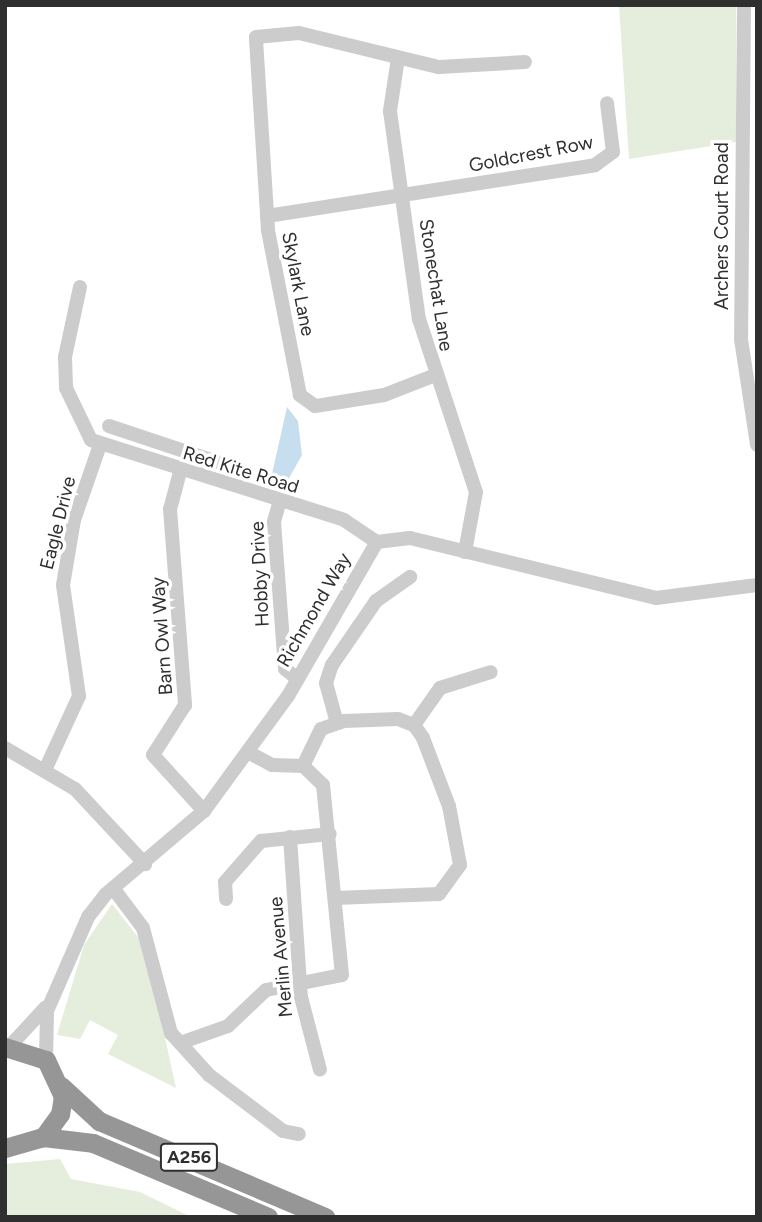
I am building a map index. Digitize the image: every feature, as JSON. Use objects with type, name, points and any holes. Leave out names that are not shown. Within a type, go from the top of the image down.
[{"type":"highway","points":[[5,1147],[43,1137],[60,1114],[61,1086],[46,1060],[7,1047]]},
{"type":"highway","name":"A256","points":[[61,1086],[99,1121],[325,1217]]},
{"type":"highway","name":"A256","points":[[43,1137],[93,1143],[268,1217]]},
{"type":"street","name":"Archers Court Road","points":[[744,5],[741,339],[757,445]]},
{"type":"street","name":"Skylark Lane","points":[[398,58],[299,33],[256,37],[267,216],[305,403],[384,395],[433,376]]},
{"type":"street","points":[[398,58],[467,68],[525,62]]},
{"type":"street","name":"Stonechat Lane","points":[[398,58],[390,111],[419,319],[433,376],[476,492],[465,552]]},
{"type":"street","name":"Goldcrest Row","points":[[267,216],[404,197],[603,162],[615,144],[607,103]]},
{"type":"street","points":[[80,287],[65,357],[66,388],[96,442]]},
{"type":"street","points":[[109,426],[244,471]]},
{"type":"street","points":[[135,456],[141,437]]},
{"type":"street","name":"Red Kite Road","points":[[96,442],[279,504],[344,520],[377,542]]},
{"type":"street","name":"Eagle Drive","points":[[45,770],[79,696],[63,585],[75,520],[96,442]]},
{"type":"street","points":[[216,484],[222,463]]},
{"type":"street","name":"Barn Owl Way","points":[[180,472],[170,509],[185,705],[153,755],[204,811]]},
{"type":"street","name":"Hobby Drive","points":[[279,504],[274,522],[285,669],[298,679]]},
{"type":"street","name":"Richmond Way","points":[[46,1060],[50,1000],[76,937],[113,888],[145,864],[204,811],[298,679],[377,542],[410,538],[656,598],[757,585]]},
{"type":"street","points":[[337,723],[326,683],[332,665],[376,601],[410,577]]},
{"type":"street","points":[[414,725],[440,688],[491,672]]},
{"type":"street","points":[[303,766],[321,729],[337,723],[398,719],[414,725],[436,761],[449,806],[460,854],[456,877],[426,897],[335,898]]},
{"type":"street","points":[[5,748],[75,789],[145,864]]},
{"type":"street","points":[[180,1043],[228,1026],[256,995],[300,981],[342,975],[326,793],[303,766],[272,765],[248,752]]},
{"type":"street","points":[[226,899],[225,882],[255,846],[290,837],[330,834]]},
{"type":"street","name":"Merlin Avenue","points":[[290,837],[300,981],[320,1070]]},
{"type":"street","points":[[113,888],[143,928],[171,1033],[209,1075],[283,1131],[299,1135]]},
{"type":"street","name":"Richmond Way","points":[[7,1047],[50,1000]]},
{"type":"green space","points":[[619,5],[736,5],[736,142],[629,159]]},
{"type":"green space","points":[[112,904],[145,946],[176,1088],[108,1054],[118,1035],[90,1020],[80,1039],[57,1035],[84,945]]},
{"type":"green space","points":[[60,1159],[71,1179],[140,1192],[191,1217],[5,1217],[5,1164]]},
{"type":"water","points":[[287,407],[298,421],[302,455],[288,480],[279,482],[272,474]]}]
